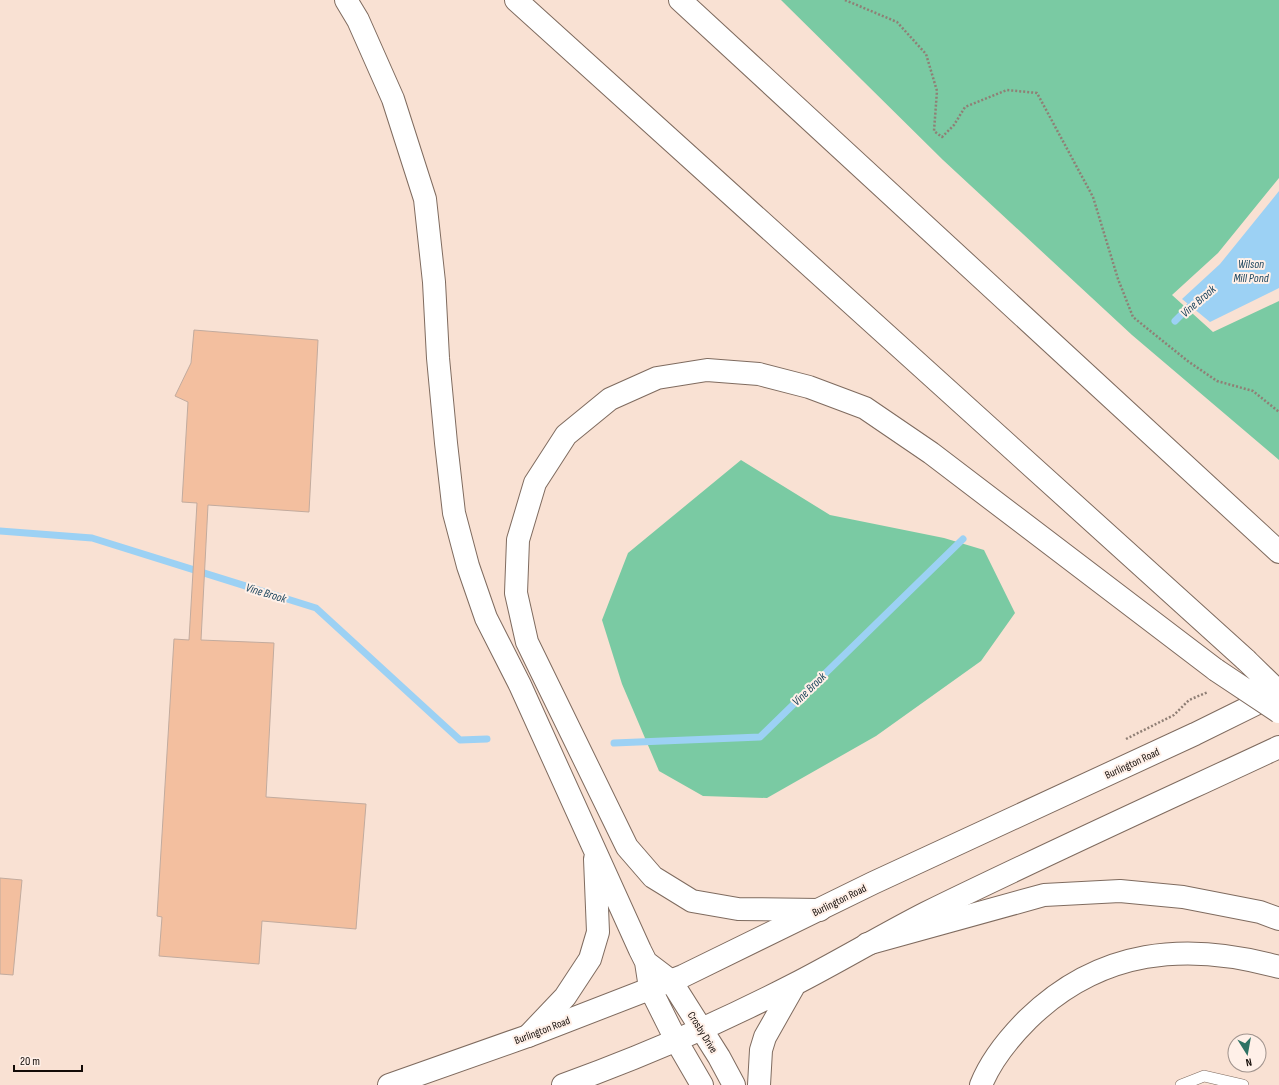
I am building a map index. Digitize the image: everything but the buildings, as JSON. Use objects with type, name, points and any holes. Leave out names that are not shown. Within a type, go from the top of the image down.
[{"type":"main road","points":[[346,0],[358,20],[393,99],[425,199],[434,282],[438,358],[449,474],[454,513],[468,566],[486,618],[520,685],[646,962],[650,988],[677,1042],[702,1085]]},
{"type":"main road","points":[[516,0],[1246,660],[1279,692]]},
{"type":"main road","points":[[680,0],[1279,552]]},
{"type":"main road","points":[[820,910],[738,909],[692,901],[654,877],[626,847],[527,642],[516,593],[518,540],[535,483],[566,435],[610,399],[657,378],[708,370],[759,374],[808,387],[865,408],[931,453],[1216,670],[1279,712]]},
{"type":"main road","name":"Burlington Road","points":[[389,1085],[528,1036],[671,980],[1195,734],[1279,692]]},
{"type":"main road","points":[[563,1085],[677,1042],[795,984],[867,944],[991,882],[1279,748]]},
{"type":"main road","points":[[528,1036],[564,997],[590,959],[598,932],[595,848]]},
{"type":"main road","points":[[867,944],[1044,895],[1120,891],[1183,897],[1260,912],[1279,919]]},
{"type":"main road","points":[[981,1085],[987,1071],[1014,1034],[1044,1004],[1079,980],[1120,962],[1157,955],[1202,953],[1247,958],[1279,967]]},
{"type":"main road","points":[[646,962],[671,980]]},
{"type":"main road","name":"Crosby Drive","points":[[671,980],[734,1085]]},
{"type":"main road","points":[[759,1085],[761,1050],[765,1037],[795,984]]},
{"type":"lane","points":[[1181,1085],[1204,1076],[1243,1085]]},
{"type":"path","points":[[845,0],[897,22],[926,54],[937,90],[934,131],[942,137],[954,125],[964,107],[1007,90],[1037,93],[1093,196],[1118,279],[1133,317],[1189,362],[1217,381],[1253,391],[1279,412]]},
{"type":"path","points":[[1124,740],[1174,715],[1189,700],[1204,694]]},
{"type":"green space","points":[[781,0],[1279,0],[1279,178],[1218,253],[1172,295],[1213,332],[1279,301],[1279,460],[1132,335],[943,160]]},
{"type":"green space","points":[[741,460],[830,515],[944,538],[984,550],[1015,613],[981,661],[876,736],[767,798],[703,796],[659,771],[622,684],[602,620],[628,553]]},
{"type":"water","name":"Wilson Mill Pond","points":[[1279,191],[1279,288],[1210,322],[1182,299],[1220,264]]},
{"type":"waterway","name":"Vine Brook","points":[[1175,321],[1196,300]]},
{"type":"waterway","name":"Vine Brook","points":[[0,531],[92,538],[316,608],[460,740],[487,739]]},
{"type":"waterway","name":"Vine Brook","points":[[614,743],[760,737],[963,539]]}]
